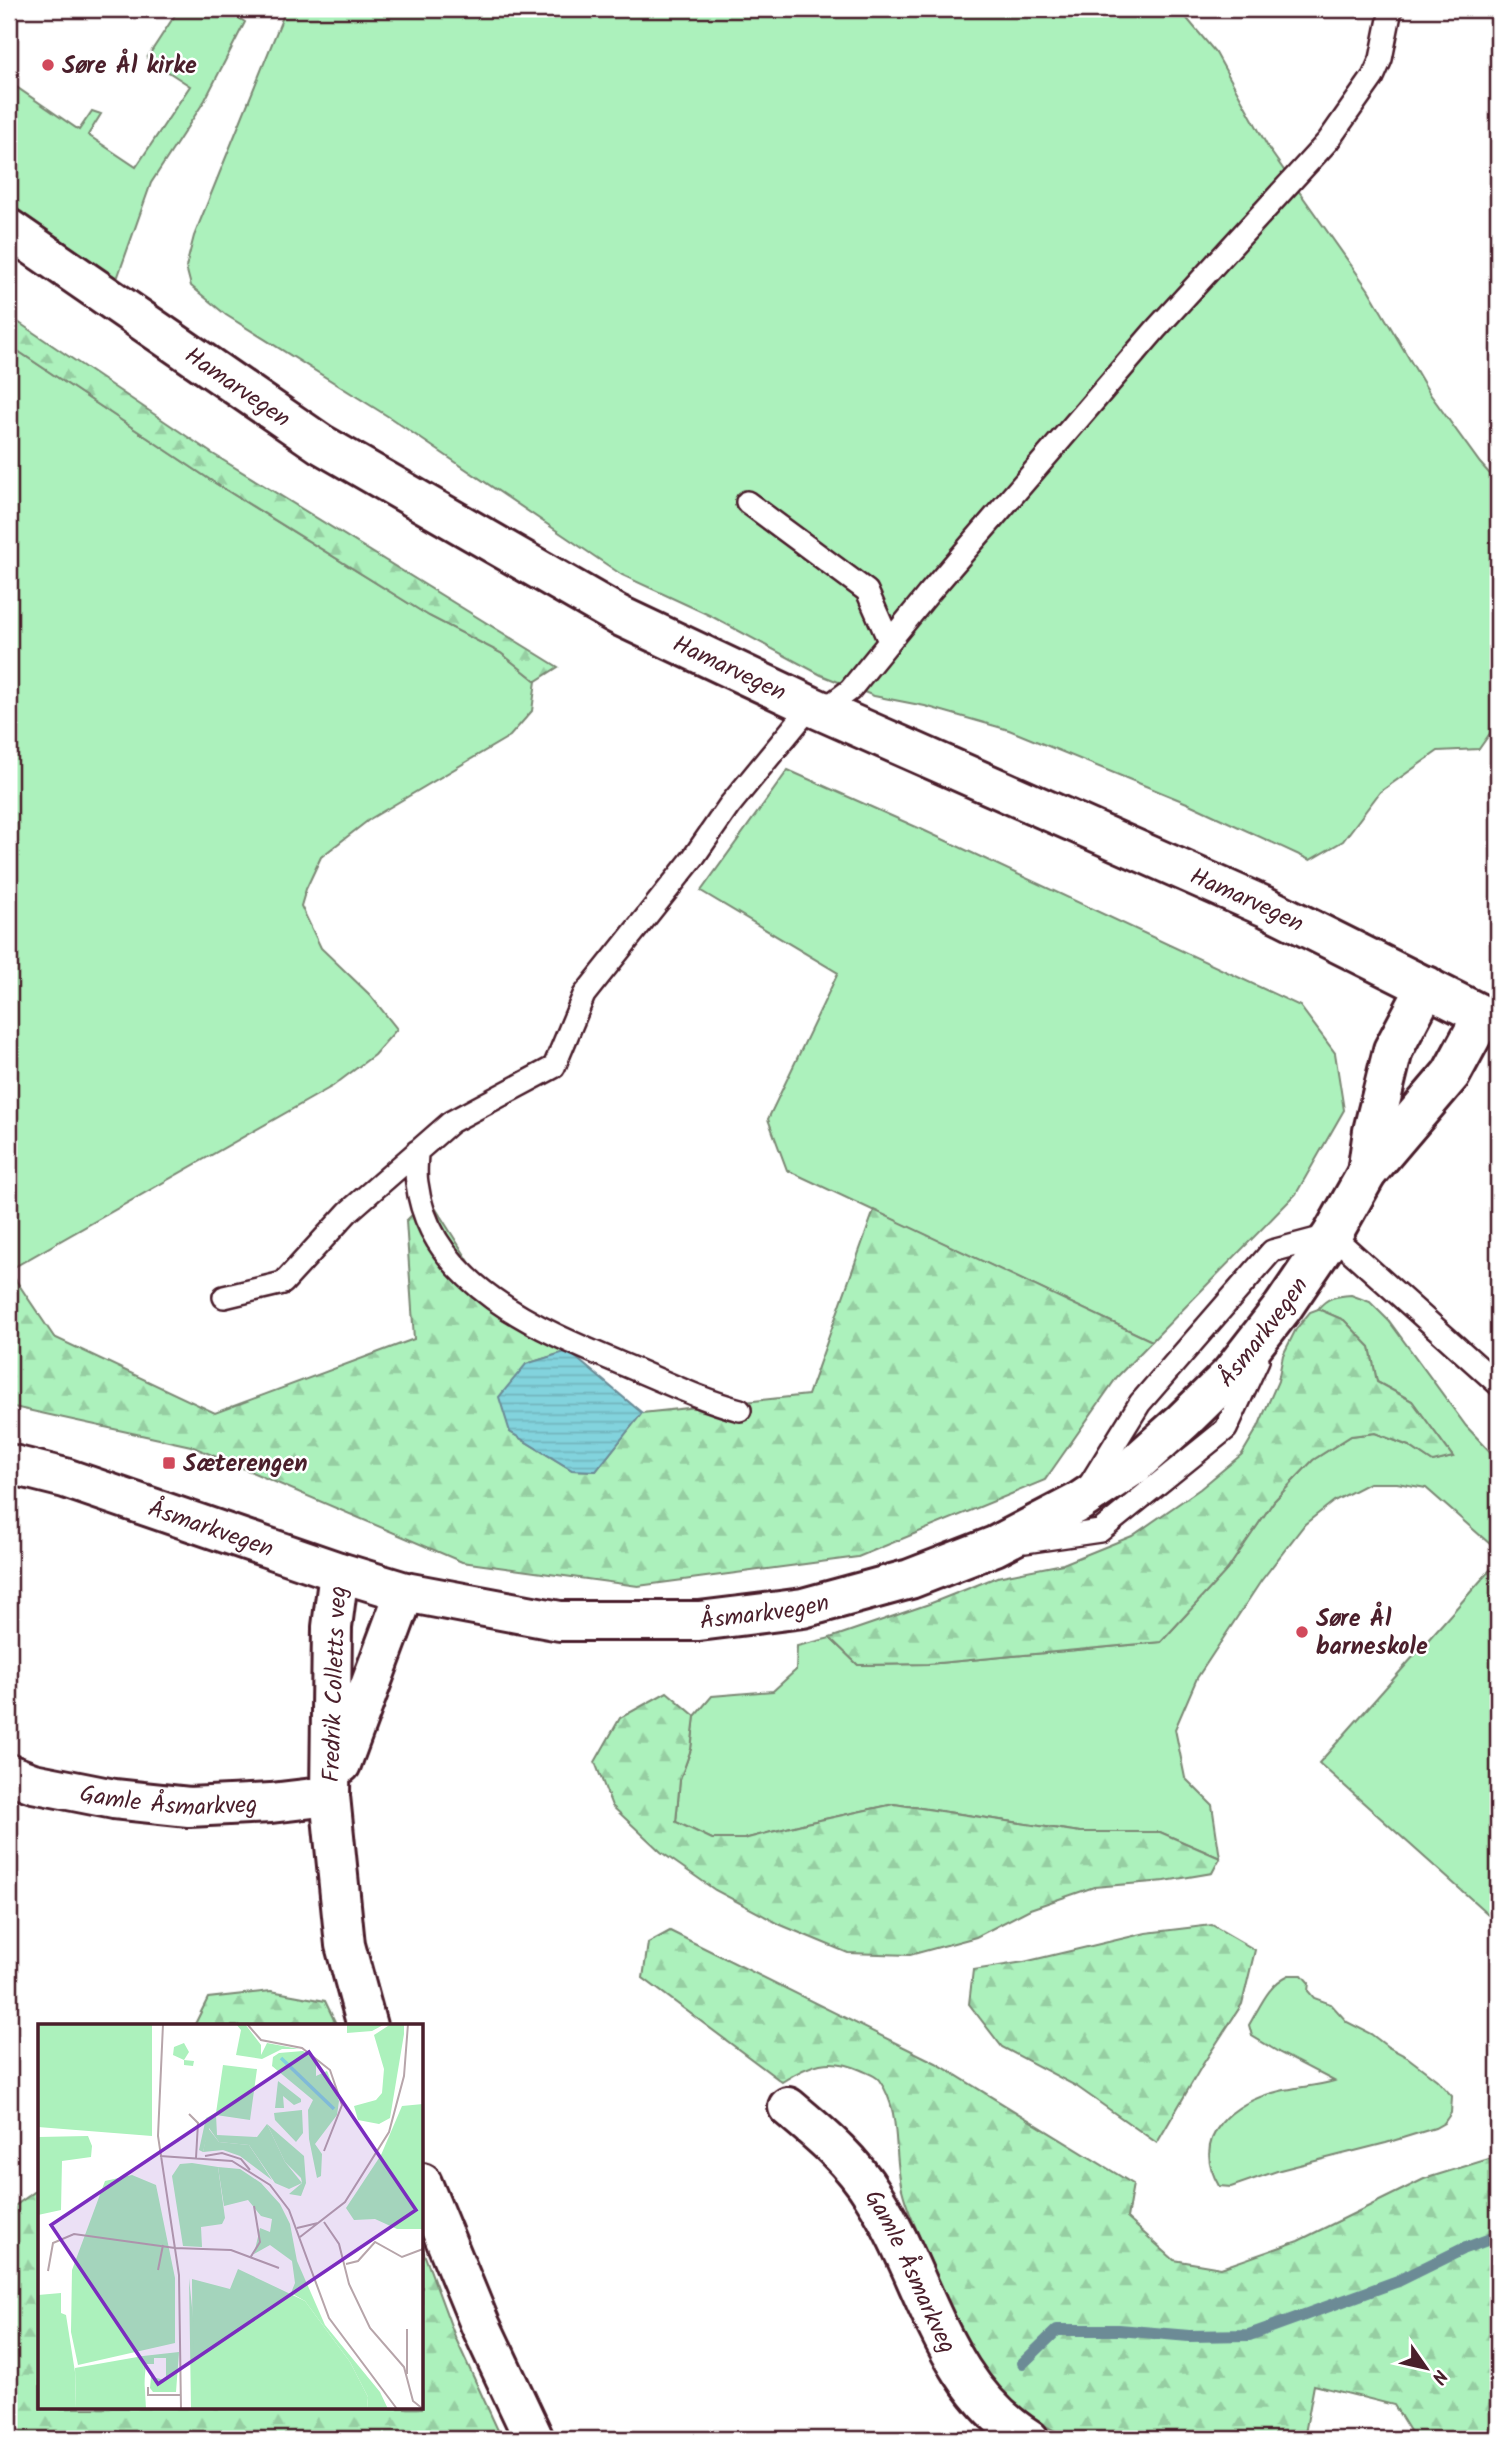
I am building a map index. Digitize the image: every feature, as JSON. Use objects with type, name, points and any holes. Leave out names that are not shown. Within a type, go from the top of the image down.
[{"type":"main road","name":"Hamarvegen","points":[[9,229],[321,444],[618,615],[811,706],[1266,907],[1491,1019]]},
{"type":"main road","name":"Åsmarkvegen","points":[[1367,1173],[1373,1131],[1393,1051],[1427,986]]},
{"type":"main road","name":"Åsmarkvegen","points":[[9,1464],[65,1478],[405,1592],[559,1621],[699,1621],[803,1608],[910,1579],[995,1546],[1079,1502],[1133,1466],[1183,1421],[1230,1375],[1283,1307],[1332,1235],[1367,1173],[1451,1074],[1491,1019]]},
{"type":"main road","name":"Fredrik Colletts veg","points":[[339,1572],[332,1627],[330,1796],[345,1945],[366,2024]]},
{"type":"main road","name":"Fredrik Colletts veg","points":[[330,1796],[405,1592]]},
{"type":"main road","name":"Gamle Åsmarkveg","points":[[9,1774],[33,1783],[114,1799],[189,1807],[271,1803],[330,1796]]},
{"type":"main road","name":"Gamle Åsmarkveg","points":[[788,2107],[836,2146],[873,2195],[906,2258],[954,2362],[980,2399],[1014,2430],[1029,2439]]},
{"type":"main road","points":[[424,2188],[480,2324],[534,2439]]},
{"type":"lane","points":[[223,1297],[283,1283],[348,1212],[451,1122],[554,1067],[584,995],[693,858],[729,806],[811,706],[834,702],[850,690],[929,593],[1156,329],[1328,141],[1373,77],[1381,59],[1391,9]]},
{"type":"lane","points":[[747,502],[867,592],[889,641]]},
{"type":"lane","points":[[418,1151],[416,1182],[427,1222],[445,1252],[480,1288],[513,1312],[555,1336],[713,1402],[740,1410]]},
{"type":"lane","points":[[1079,1502],[1140,1403],[1272,1251],[1332,1235],[1498,1384]]},
{"type":"lane","points":[[995,1546],[1100,1531],[1226,1429],[1283,1307]]},
{"type":"green space","points":[[179,9],[225,9],[245,22],[205,100],[151,183],[117,279],[9,203],[9,82],[79,130],[92,111],[101,114],[88,135],[136,167],[190,86],[147,58]]},
{"type":"green space","points":[[286,9],[1179,9],[1216,53],[1269,149],[1368,289],[1430,394],[1480,463],[1498,483],[1498,722],[1479,749],[1438,751],[1380,792],[1343,841],[1310,860],[1187,803],[1009,730],[925,706],[874,696],[821,675],[711,616],[622,575],[389,417],[226,315],[191,286],[186,267],[194,236]]},
{"type":"green space","points":[[9,316],[213,454],[558,667],[536,681],[501,653],[429,616],[215,483],[9,345]]},
{"type":"green space","points":[[9,345],[215,483],[429,616],[501,653],[536,681],[532,711],[510,736],[370,819],[321,857],[306,889],[301,906],[321,948],[370,995],[397,1029],[374,1055],[333,1086],[9,1270]]},
{"type":"green space","points":[[788,770],[1300,1006],[1335,1053],[1344,1110],[1296,1194],[1152,1341],[787,1170],[768,1119],[838,973],[701,891]]},
{"type":"green space","points":[[429,1198],[480,1279],[568,1351],[526,1364],[510,1432],[572,1470],[596,1471],[642,1413],[808,1395],[874,1210],[1152,1341],[1117,1377],[1045,1480],[858,1557],[638,1586],[462,1562],[191,1446],[9,1406],[9,1270],[54,1337],[215,1413],[414,1339],[406,1221]]},
{"type":"green space","points":[[1351,1295],[1370,1302],[1389,1321],[1466,1426],[1498,1460],[1498,1551],[1426,1488],[1397,1483],[1369,1483],[1334,1501],[1305,1524],[1261,1581],[1197,1678],[1175,1729],[1185,1778],[1212,1805],[1220,1858],[1160,1832],[1080,1832],[894,1804],[744,1839],[712,1839],[676,1822],[680,1780],[691,1749],[695,1716],[712,1696],[773,1691],[796,1670],[797,1646],[830,1638],[858,1665],[928,1664],[1161,1642],[1227,1570],[1274,1501],[1313,1460],[1351,1436],[1375,1433],[1409,1446],[1433,1462],[1453,1457],[1412,1401],[1377,1382],[1370,1347],[1344,1320],[1318,1309],[1333,1298]]},
{"type":"green space","points":[[1318,1309],[1344,1320],[1370,1347],[1377,1382],[1412,1401],[1453,1457],[1433,1462],[1409,1446],[1375,1433],[1351,1436],[1313,1460],[1274,1501],[1227,1570],[1161,1642],[928,1664],[858,1665],[830,1638],[997,1577],[1063,1564],[1132,1536],[1200,1489],[1242,1454],[1258,1427],[1278,1381],[1283,1355],[1296,1329],[1310,1312]]},
{"type":"green space","points":[[1498,1561],[1498,1923],[1319,1763]]},
{"type":"green space","points":[[667,1692],[695,1716],[691,1749],[680,1780],[676,1822],[712,1839],[744,1839],[894,1804],[1080,1832],[1160,1832],[1220,1858],[1212,1873],[1165,1881],[1094,1887],[1030,1909],[976,1937],[910,1955],[848,1953],[781,1925],[715,1890],[661,1852],[612,1806],[595,1762],[620,1718]]},
{"type":"green space","points":[[1212,1925],[1255,1950],[1242,2004],[1157,2143],[1076,2086],[1002,2047],[969,2004],[973,1970],[1024,1962],[1146,1933]]},
{"type":"green space","points":[[670,1931],[936,2063],[1133,2184],[1127,2218],[1174,2260],[1221,2268],[1298,2241],[1424,2179],[1498,2156],[1498,2433],[1487,2439],[1415,2439],[1394,2405],[1314,2385],[1304,2439],[1076,2439],[1046,2427],[1000,2391],[982,2369],[954,2319],[906,2202],[900,2179],[891,2106],[879,2080],[850,2066],[830,2063],[811,2067],[782,2082],[643,1978],[648,1943]]},
{"type":"green space","points":[[1289,1975],[1302,1975],[1309,1983],[1308,1991],[1314,1998],[1331,2004],[1347,2022],[1407,2057],[1437,2080],[1452,2096],[1451,2113],[1444,2123],[1435,2128],[1280,2170],[1231,2187],[1219,2186],[1211,2168],[1209,2151],[1213,2136],[1233,2112],[1263,2096],[1334,2081],[1252,2036],[1249,2025],[1261,2003],[1276,1984]]},
{"type":"green space","points":[[271,1991],[325,2001],[336,2024],[195,2024],[208,1998]]},
{"type":"green space","points":[[38,2189],[38,2410],[424,2410],[424,2253],[456,2339],[502,2439],[9,2439],[9,2210]]},
{"type":"water","points":[[568,1351],[642,1413],[596,1471],[572,1470],[510,1432],[499,1397],[526,1364]]},
{"type":"waterway","points":[[1023,2363],[1057,2330],[1119,2330],[1189,2336],[1249,2335],[1398,2281],[1463,2249],[1498,2236]]},
{"type":"place","name":"Søre Ål kirke","points":[[48,65]]},
{"type":"place","name":"Sæterengen","points":[[169,1463]]},
{"type":"place","name":"Søre Ål barneskole","points":[[1302,1632]]}]
